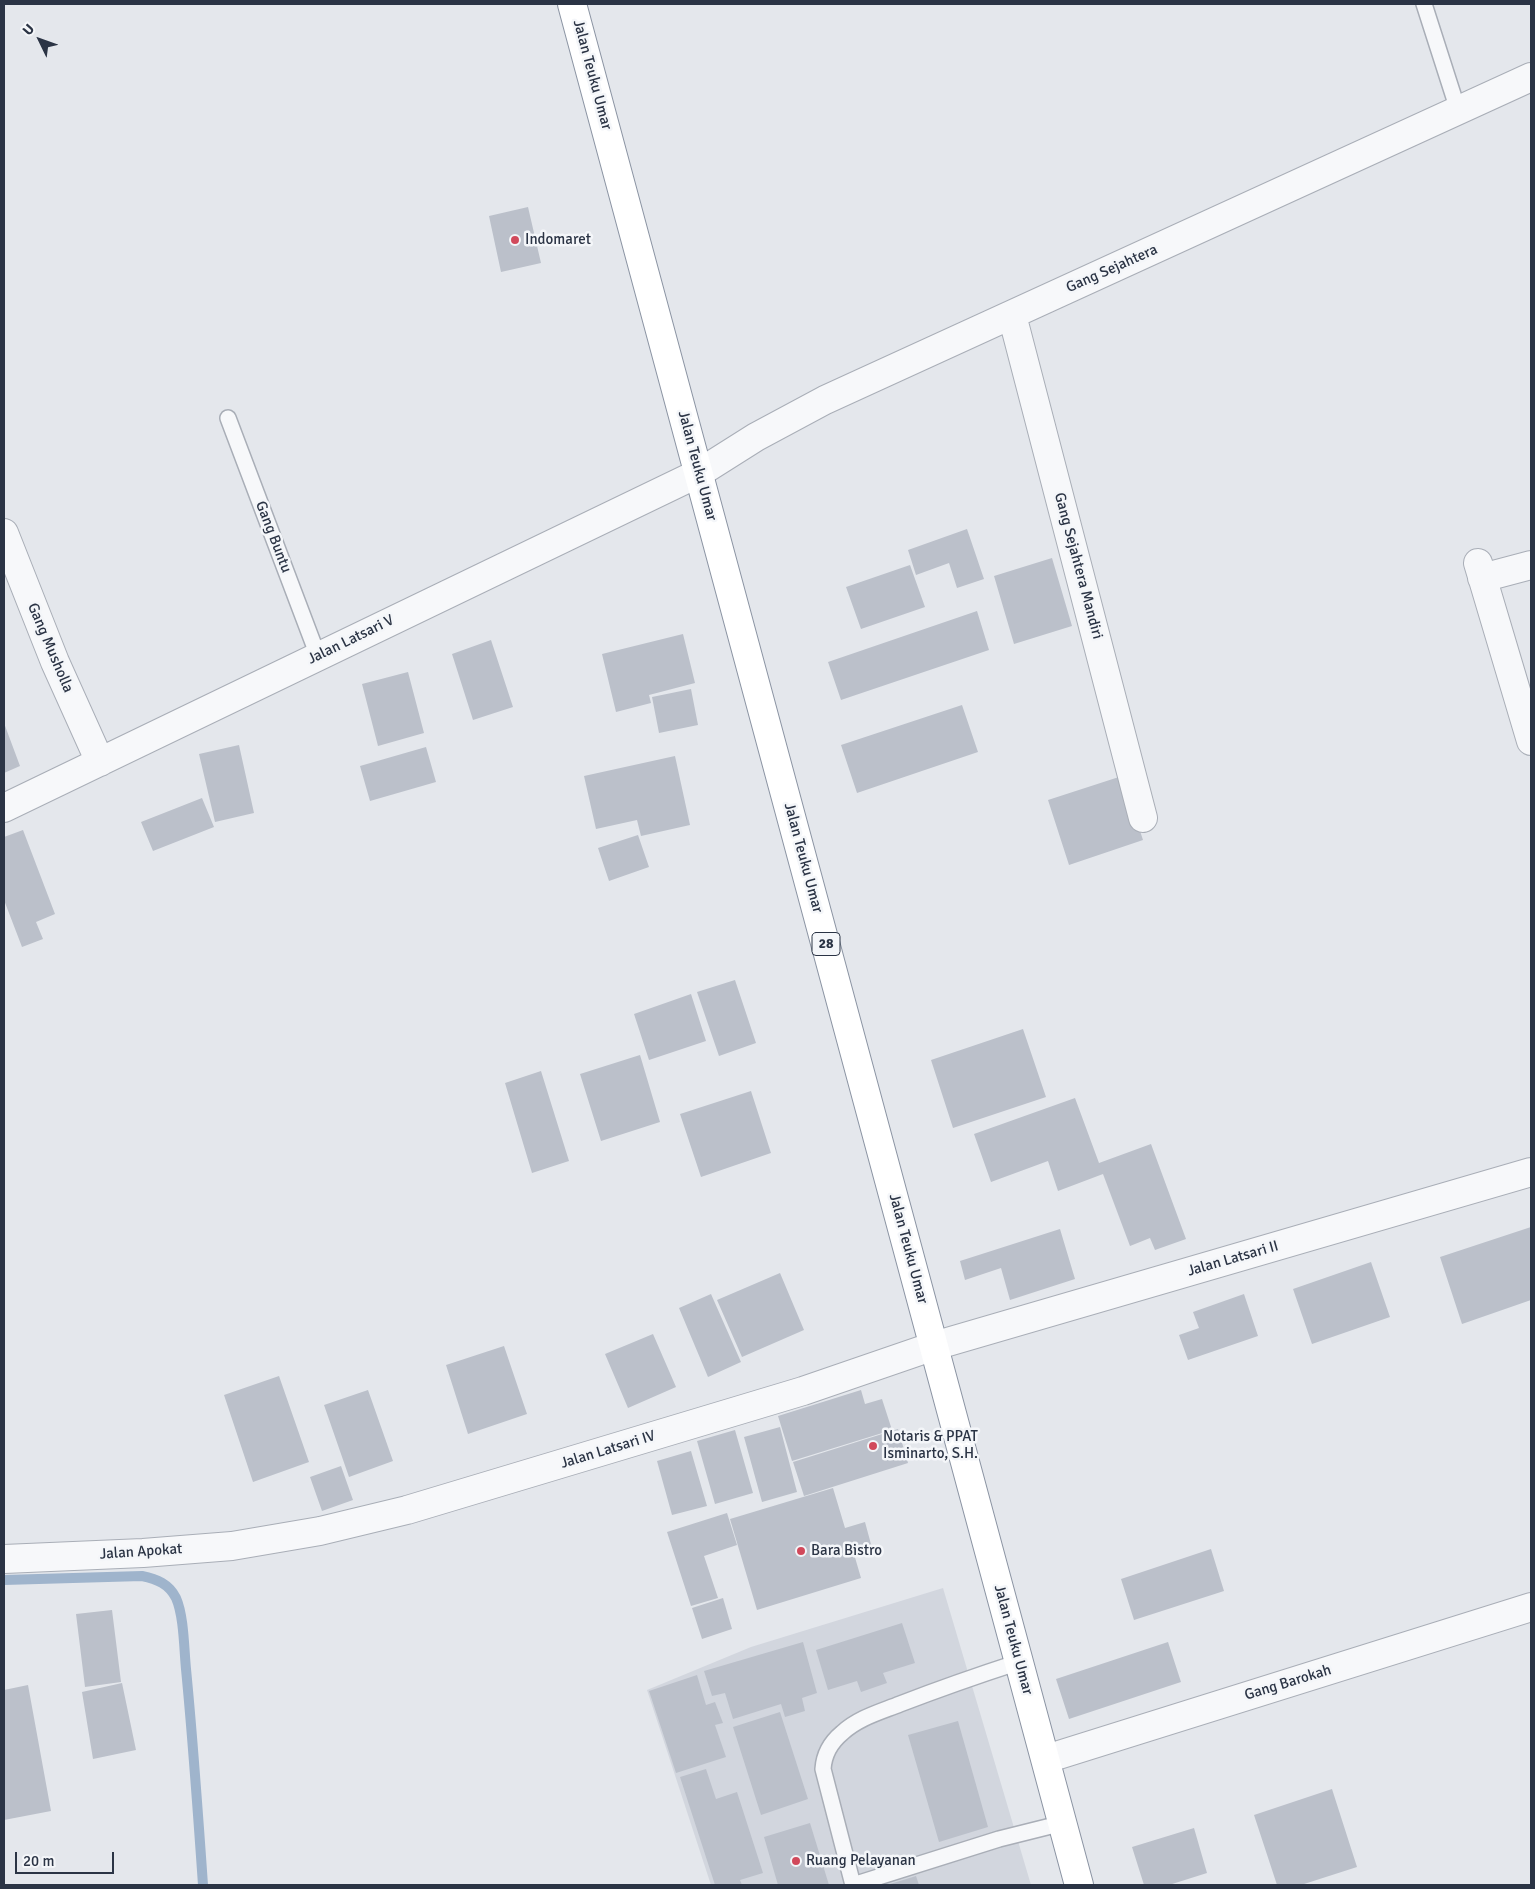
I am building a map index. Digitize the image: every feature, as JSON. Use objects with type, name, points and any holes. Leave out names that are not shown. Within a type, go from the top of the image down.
[{"type":"highway","name":"Jalan Teuku Umar","points":[[572,4],[1079,1885]]},
{"type":"street","name":"Gang Sejahtera","points":[[699,473],[756,437],[825,400],[1531,78]]},
{"type":"street","name":"Gang Sejahtera Mandiri","points":[[1012,315],[1143,818]]},
{"type":"street","name":"Jalan Latsari V","points":[[4,808],[699,473]]},
{"type":"street","name":"Gang Musholla","points":[[4,533],[55,662],[100,762]]},
{"type":"street","points":[[1531,565],[1480,571],[1531,741]]},
{"type":"street","name":"Jalan Latsari II","points":[[934,1346],[1531,1172]]},
{"type":"street","name":"Jalan Latsari IV","points":[[278,1540],[407,1510],[503,1482],[803,1391],[934,1346]]},
{"type":"street","name":"Jalan Apokat","points":[[4,1560],[143,1553],[278,1540]]},
{"type":"street","name":"Gang Barokah","points":[[1046,1759],[1531,1607]]},
{"type":"lane","points":[[1424,4],[1458,110]]},
{"type":"lane","name":"Gang Buntu","points":[[228,418],[318,656]]},
{"type":"lane","points":[[1019,1662],[953,1683],[871,1716],[856,1723],[834,1740],[824,1758],[824,1769],[853,1885],[999,1839],[1063,1824]]},
{"type":"shaded area","points":[[943,1588],[1031,1885],[711,1885],[647,1690],[751,1647]]},
{"type":"building","name":"Indomaret","points":[[528,207],[541,263],[501,272],[489,216]]},
{"type":"building","points":[[967,529],[984,579],[957,588],[949,563],[916,575],[908,550]]},
{"type":"building","points":[[1052,558],[1072,626],[1014,644],[994,576]]},
{"type":"building","points":[[910,565],[925,607],[861,629],[846,587]]},
{"type":"building","points":[[977,611],[989,650],[841,700],[828,662]]},
{"type":"building","points":[[683,634],[695,683],[649,695],[651,703],[616,712],[602,654]]},
{"type":"building","points":[[491,640],[513,707],[473,720],[452,654]]},
{"type":"building","points":[[408,672],[424,733],[378,746],[362,684]]},
{"type":"building","points":[[691,689],[698,725],[659,733],[652,697]]},
{"type":"building","points":[[962,705],[978,752],[857,793],[841,745]]},
{"type":"building","points":[[4,723],[20,766],[4,773]]},
{"type":"building","points":[[239,745],[254,813],[215,822],[199,754]]},
{"type":"building","points":[[426,747],[436,782],[370,801],[360,766]]},
{"type":"building","points":[[675,756],[690,825],[641,836],[637,820],[596,829],[584,776]]},
{"type":"building","points":[[1122,776],[1143,840],[1069,865],[1048,800]]},
{"type":"building","points":[[202,798],[214,827],[153,851],[141,822]]},
{"type":"building","points":[[23,830],[55,914],[36,922],[43,939],[22,947],[4,900],[4,837]]},
{"type":"building","points":[[638,835],[649,867],[609,881],[598,848]]},
{"type":"building","points":[[735,980],[756,1043],[719,1056],[697,992]]},
{"type":"building","points":[[691,994],[706,1041],[649,1060],[634,1014]]},
{"type":"building","points":[[1023,1029],[1046,1097],[953,1128],[931,1060]]},
{"type":"building","points":[[640,1055],[660,1122],[601,1141],[580,1074]]},
{"type":"building","points":[[541,1071],[569,1161],[532,1173],[505,1083]]},
{"type":"building","points":[[751,1091],[771,1153],[701,1177],[680,1114]]},
{"type":"building","points":[[1075,1098],[1099,1163],[1151,1144],[1186,1239],[1155,1250],[1150,1238],[1130,1246],[1103,1174],[1058,1191],[1048,1161],[991,1182],[974,1134]]},
{"type":"building","points":[[1531,1227],[1531,1300],[1462,1324],[1440,1257]]},
{"type":"building","points":[[1060,1229],[1075,1279],[1010,1300],[1001,1268],[965,1280],[960,1261]]},
{"type":"building","points":[[1371,1262],[1390,1317],[1312,1344],[1293,1289]]},
{"type":"building","points":[[780,1273],[804,1330],[742,1357],[717,1300]]},
{"type":"building","points":[[711,1294],[741,1362],[708,1377],[679,1308]]},
{"type":"building","points":[[1244,1294],[1258,1336],[1188,1360],[1179,1335],[1199,1328],[1193,1312]]},
{"type":"building","points":[[653,1334],[676,1387],[628,1408],[605,1354]]},
{"type":"building","points":[[504,1346],[527,1414],[468,1434],[446,1365]]},
{"type":"building","points":[[279,1376],[309,1462],[253,1482],[224,1395]]},
{"type":"building","points":[[368,1390],[393,1461],[349,1477],[324,1405]]},
{"type":"building","points":[[861,1390],[865,1404],[882,1399],[892,1430],[792,1461],[778,1416]]},
{"type":"building","points":[[780,1427],[797,1492],[762,1502],[744,1437]]},
{"type":"building","name":"Notaris & PPAT Isminarto, S.H.","points":[[898,1429],[908,1463],[804,1496],[793,1462]]},
{"type":"building","points":[[735,1430],[753,1493],[715,1504],[697,1441]]},
{"type":"building","points":[[691,1451],[707,1506],[672,1515],[657,1461]]},
{"type":"building","points":[[341,1466],[353,1500],[322,1511],[310,1477]]},
{"type":"building","name":"Bara Bistro","points":[[833,1488],[845,1528],[865,1522],[872,1548],[854,1554],[861,1578],[757,1610],[730,1519]]},
{"type":"building","points":[[727,1513],[737,1545],[704,1556],[718,1598],[691,1606],[667,1532]]},
{"type":"building","points":[[1211,1549],[1224,1591],[1134,1620],[1121,1579]]},
{"type":"building","points":[[723,1598],[732,1629],[702,1639],[692,1608]]},
{"type":"building","points":[[112,1610],[121,1682],[85,1687],[76,1614]]},
{"type":"building","points":[[902,1623],[915,1663],[883,1673],[887,1683],[861,1692],[857,1681],[828,1690],[816,1650]]},
{"type":"building","points":[[803,1642],[817,1693],[802,1698],[805,1711],[785,1717],[781,1704],[733,1719],[725,1693],[712,1696],[704,1671]]},
{"type":"building","points":[[1168,1642],[1181,1682],[1069,1719],[1056,1679]]},
{"type":"building","points":[[697,1675],[706,1705],[715,1702],[723,1723],[715,1725],[726,1757],[676,1773],[649,1691]]},
{"type":"building","points":[[122,1683],[136,1750],[93,1759],[82,1692]]},
{"type":"building","points":[[28,1685],[51,1811],[4,1820],[4,1690]]},
{"type":"building","points":[[780,1712],[808,1799],[761,1815],[733,1727]]},
{"type":"building","points":[[958,1721],[988,1827],[939,1842],[908,1735]]},
{"type":"building","points":[[706,1769],[716,1799],[737,1792],[763,1873],[740,1880],[742,1885],[715,1885],[680,1777]]},
{"type":"building","points":[[1332,1789],[1357,1867],[1301,1885],[1277,1885],[1254,1815]]},
{"type":"building","name":"Ruang Pelayanan","points":[[810,1823],[829,1885],[778,1885],[764,1837]]},
{"type":"building","points":[[1194,1828],[1207,1873],[1169,1885],[1144,1885],[1132,1847]]},
{"type":"building","points":[[916,1876],[919,1885],[887,1885]]},
{"type":"waterway","points":[[4,1580],[142,1576],[162,1583],[173,1593],[179,1605],[183,1633],[203,1885]]},
{"type":"place","name":"Indomaret","points":[[515,240]]},
{"type":"place","name":"Notaris & PPAT Isminarto, S.H.","points":[[873,1446]]},
{"type":"place","name":"Bara Bistro","points":[[801,1551]]},
{"type":"place","name":"Ruang Pelayanan","points":[[796,1861]]}]
